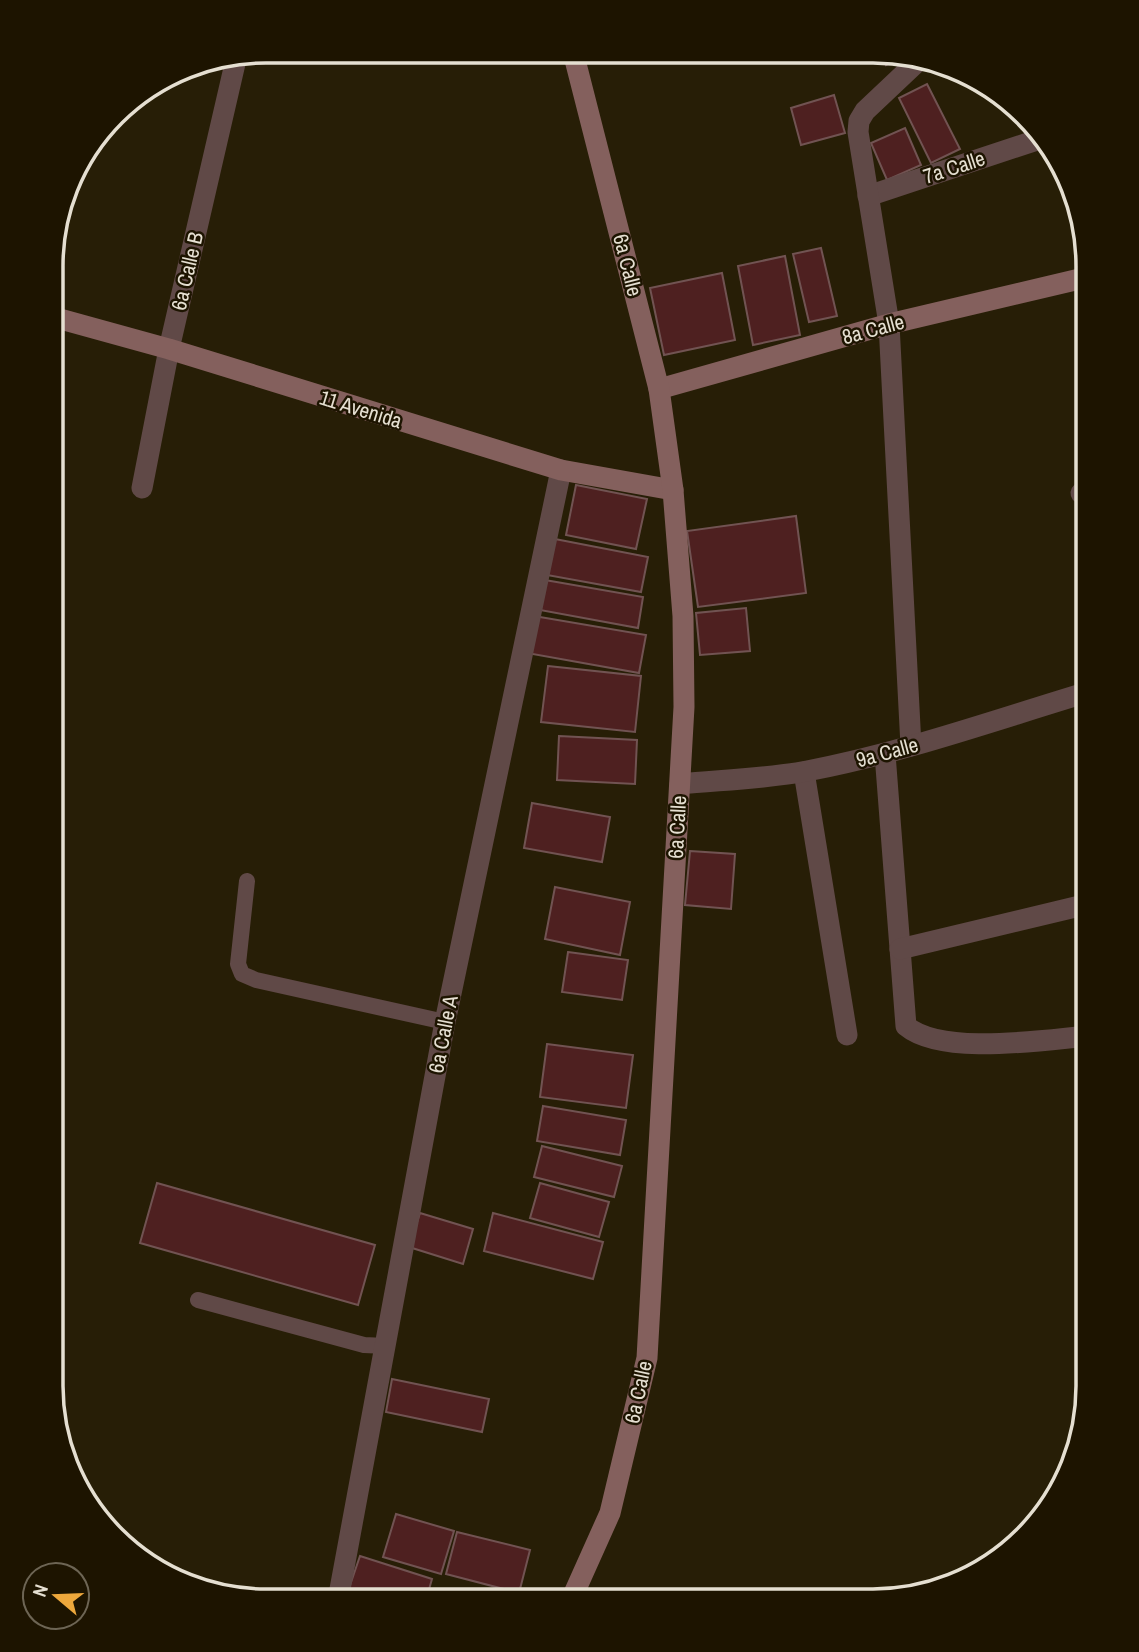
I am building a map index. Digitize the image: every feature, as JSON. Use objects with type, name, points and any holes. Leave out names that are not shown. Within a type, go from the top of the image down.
[{"type":"main road","name":"6a Calle","points":[[576,63],[659,388],[673,490],[683,616],[684,708],[647,1358],[610,1513],[576,1589]]},
{"type":"main road","name":"8a Calle","points":[[659,388],[889,324],[1076,280]]},
{"type":"main road","name":"11 Avenida","points":[[63,320],[169,349],[561,470],[673,490]]},
{"type":"street","name":"6a Calle B","points":[[142,488],[169,349],[235,66]]},
{"type":"street","points":[[911,746],[889,324],[858,132],[859,121],[866,111],[912,67]]},
{"type":"street","name":"7a Calle","points":[[868,196],[1033,141]]},
{"type":"street","name":"6a Calle A","points":[[340,1589],[445,1022],[561,470]]},
{"type":"street","name":"9a Calle","points":[[680,784],[804,772],[884,754],[1076,696]]},
{"type":"street","points":[[884,754],[906,1026],[916,1034],[930,1039],[997,1044],[1076,1037]]},
{"type":"street","points":[[804,772],[847,1035]]},
{"type":"street","points":[[900,949],[1076,907]]},
{"type":"lane","points":[[247,881],[238,964],[242,974],[256,980],[445,1022]]},
{"type":"lane","points":[[198,1300],[364,1345],[386,1346]]},
{"type":"building","points":[[927,84],[960,149],[931,163],[899,98]]},
{"type":"building","points":[[834,95],[845,133],[801,145],[791,108]]},
{"type":"building","points":[[905,128],[921,165],[887,180],[871,143]]},
{"type":"building","points":[[821,248],[837,316],[809,322],[793,254]]},
{"type":"building","points":[[785,256],[800,335],[753,345],[738,266]]},
{"type":"building","points":[[722,273],[735,340],[664,355],[650,288]]},
{"type":"building","points":[[576,485],[647,499],[636,549],[566,535]]},
{"type":"building","points":[[796,516],[806,593],[698,607],[687,531]]},
{"type":"building","points":[[555,539],[648,557],[641,592],[547,575]]},
{"type":"building","points":[[545,580],[643,597],[638,628],[540,610]]},
{"type":"building","points":[[746,608],[750,651],[700,655],[696,613]]},
{"type":"building","points":[[534,616],[646,635],[639,673],[527,653]]},
{"type":"building","points":[[548,666],[641,676],[635,732],[541,722]]},
{"type":"building","points":[[559,736],[637,740],[635,784],[557,780]]},
{"type":"building","points":[[532,803],[610,817],[602,862],[524,848]]},
{"type":"building","points":[[690,851],[735,854],[731,909],[685,905]]},
{"type":"building","points":[[555,887],[630,902],[620,955],[545,939]]},
{"type":"building","points":[[568,952],[628,960],[622,1000],[562,992]]},
{"type":"building","points":[[547,1044],[633,1055],[626,1108],[540,1097]]},
{"type":"building","points":[[543,1106],[626,1120],[620,1155],[537,1141]]},
{"type":"building","points":[[542,1146],[622,1166],[614,1197],[534,1177]]},
{"type":"building","points":[[157,1183],[375,1245],[358,1305],[140,1243]]},
{"type":"building","points":[[540,1183],[609,1202],[599,1237],[530,1218]]},
{"type":"building","points":[[420,1213],[473,1229],[463,1264],[409,1247]]},
{"type":"building","points":[[493,1213],[603,1242],[593,1279],[484,1251]]},
{"type":"building","points":[[392,1379],[489,1399],[482,1432],[386,1412]]},
{"type":"building","points":[[396,1514],[454,1531],[441,1574],[383,1557]]},
{"type":"building","points":[[457,1532],[530,1550],[520,1589],[504,1589],[446,1574]]},
{"type":"building","points":[[360,1556],[432,1579],[429,1589],[349,1589]]}]
